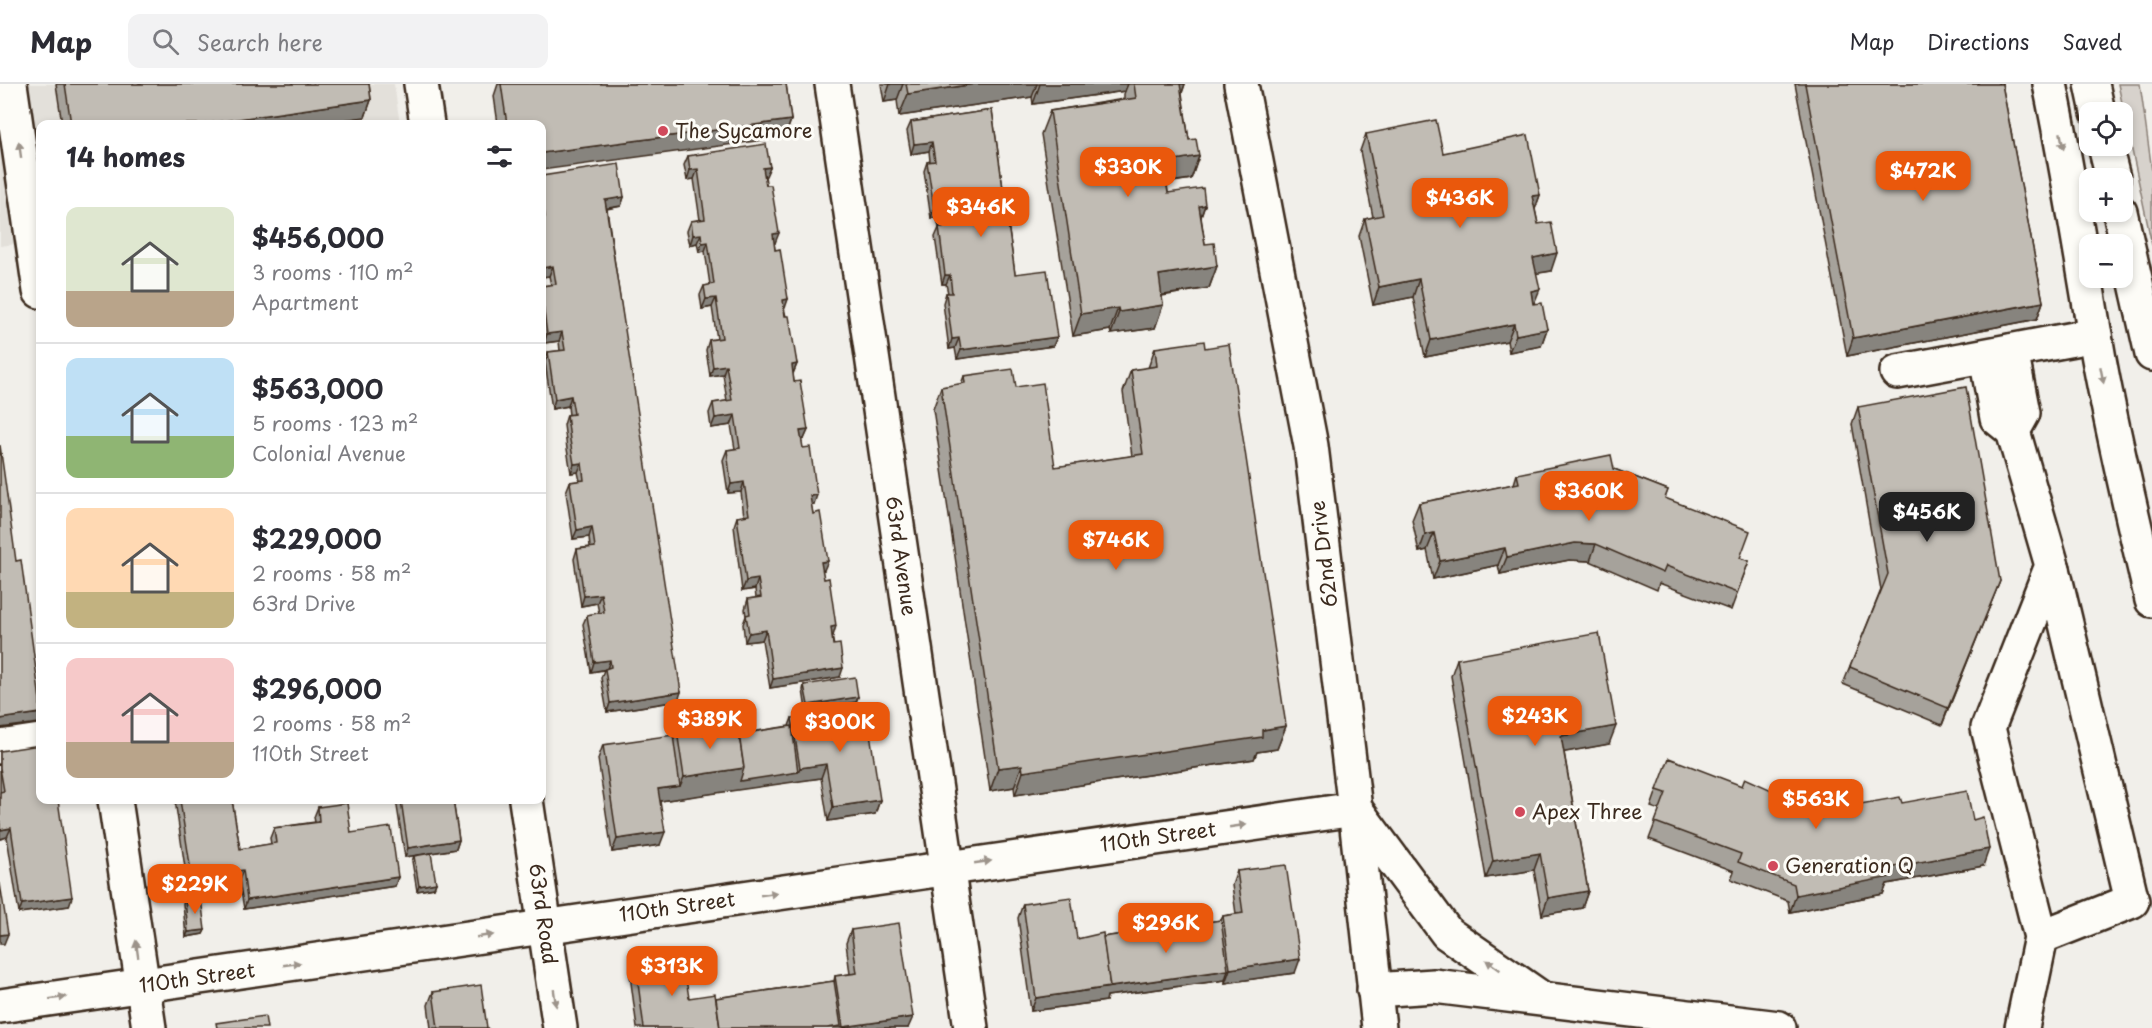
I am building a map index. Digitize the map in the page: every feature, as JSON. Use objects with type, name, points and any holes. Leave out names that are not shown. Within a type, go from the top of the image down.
[{"type":"street","points":[[10,84],[36,263]]},
{"type":"street","points":[[421,84],[426,120]]},
{"type":"street","name":"63rd Avenue","points":[[832,84],[971,1028]]},
{"type":"street","name":"62nd Drive","points":[[1241,84],[1311,446],[1379,1028]]},
{"type":"street","points":[[2050,84],[2079,235],[2095,335],[2122,470],[2152,600]]},
{"type":"street","points":[[2092,84],[2096,102]]},
{"type":"street","points":[[2122,222],[2152,354]]},
{"type":"street","points":[[1897,372],[2095,335]]},
{"type":"street","points":[[1998,353],[2023,413],[2013,431],[2053,569],[2132,902],[2041,937]]},
{"type":"street","points":[[2022,1028],[2041,937],[1988,728],[2049,573],[2053,569]]},
{"type":"street","points":[[0,747],[36,742]]},
{"type":"street","points":[[116,804],[149,1028]]},
{"type":"street","name":"63rd Road","points":[[527,804],[560,1028]]},
{"type":"street","points":[[1355,809],[1447,933],[1542,998]]},
{"type":"street","name":"110th Street","points":[[0,1006],[1355,809]]},
{"type":"street","points":[[1374,990],[1434,986],[1779,1028]]},
{"type":"shaded area","points":[[0,84],[394,84],[399,120],[36,120],[36,242],[0,246]]},
{"type":"shaded area","points":[[2118,84],[2140,84],[2152,171],[2152,245],[2133,155],[2133,102],[2122,102]]},
{"type":"building","points":[[65,84],[369,84],[371,100],[231,120],[70,120]]},
{"type":"building","name":"The Sycamore","points":[[501,84],[786,84],[791,120],[546,152],[546,120],[506,120]]},
{"type":"building","points":[[906,84],[975,84],[908,94]]},
{"type":"building","points":[[1134,84],[1180,84],[1189,140],[1196,139],[1199,156],[1163,162],[1168,193],[1203,188],[1205,205],[1199,206],[1205,244],[1214,243],[1217,266],[1159,275],[1163,305],[1119,312],[1118,308],[1081,314],[1050,111],[1136,98]]},
{"type":"building","points":[[1805,84],[2002,84],[2043,302],[1853,338]]},
{"type":"building","points":[[992,110],[1015,274],[1047,270],[1057,337],[961,350],[959,338],[952,339],[946,293],[952,293],[950,275],[945,275],[939,227],[943,227],[940,208],[934,208],[927,162],[935,161],[932,142],[914,144],[911,122]]},
{"type":"building","points":[[1436,120],[1443,153],[1528,135],[1540,195],[1532,196],[1538,224],[1551,222],[1557,253],[1533,258],[1540,289],[1531,291],[1533,304],[1542,303],[1547,329],[1516,335],[1514,324],[1431,340],[1419,279],[1379,287],[1365,219],[1383,215],[1366,134]]},
{"type":"building","points":[[766,144],[770,167],[763,168],[766,185],[771,185],[779,233],[773,234],[775,250],[780,249],[788,299],[783,300],[785,316],[789,316],[797,364],[792,365],[794,382],[800,381],[808,430],[800,431],[803,448],[810,447],[817,495],[810,496],[813,514],[820,512],[828,561],[821,562],[824,579],[829,578],[836,626],[831,627],[833,645],[840,644],[843,668],[773,679],[766,630],[749,633],[746,615],[750,614],[748,599],[761,597],[758,579],[746,581],[737,517],[749,515],[744,482],[731,484],[727,450],[740,448],[735,415],[715,418],[713,403],[732,400],[726,365],[713,367],[709,340],[722,338],[716,298],[706,299],[704,286],[714,284],[708,242],[702,243],[701,234],[693,235],[691,221],[705,219],[698,169],[690,170],[688,156]]},
{"type":"building","points":[[619,164],[624,197],[605,200],[681,692],[610,703],[605,669],[611,667],[610,660],[594,662],[587,615],[604,612],[601,594],[584,596],[577,549],[595,547],[592,527],[577,530],[570,482],[584,480],[582,463],[574,464],[570,440],[567,415],[574,414],[571,396],[555,399],[548,352],[565,350],[562,332],[547,334],[546,327],[546,285],[556,284],[553,266],[546,267],[546,175]]},
{"type":"building","points":[[1204,341],[1205,348],[1229,344],[1286,726],[1262,730],[1262,737],[1023,772],[1022,765],[998,768],[941,387],[965,383],[964,376],[1013,369],[1016,387],[1043,383],[1055,467],[1143,454],[1131,370],[1157,366],[1155,348]]},
{"type":"building","points":[[1966,387],[2000,581],[1948,708],[1850,667],[1888,574],[1858,407]]},
{"type":"building","points":[[0,445],[16,561],[21,560],[36,671],[36,714],[0,719]]},
{"type":"building","points":[[1611,455],[1614,469],[1668,490],[1665,498],[1750,531],[1740,558],[1749,561],[1737,593],[1666,566],[1663,573],[1596,544],[1575,543],[1507,557],[1505,548],[1440,561],[1434,533],[1425,535],[1419,503],[1519,483],[1517,474]]},
{"type":"building","name":"Apex Three","points":[[1599,633],[1616,726],[1561,736],[1588,891],[1548,898],[1540,853],[1493,861],[1457,659]]},
{"type":"building","points":[[855,677],[858,697],[808,705],[804,685]]},
{"type":"building","points":[[866,706],[880,800],[833,807],[826,764],[800,768],[792,718]]},
{"type":"building","points":[[737,722],[744,768],[684,777],[677,731]]},
{"type":"building","points":[[792,726],[798,772],[740,781],[744,768],[739,734]]},
{"type":"building","points":[[673,735],[680,786],[658,789],[665,832],[617,839],[603,745]]},
{"type":"building","points":[[36,746],[36,804],[59,804],[72,897],[22,904],[11,828],[0,830],[0,792],[4,791],[0,751]]},
{"type":"building","points":[[1669,758],[1742,786],[1745,778],[1809,807],[1832,809],[1900,797],[1902,803],[1967,791],[1973,820],[1983,817],[1989,849],[1888,868],[1890,877],[1796,895],[1794,884],[1738,862],[1741,854],[1655,822],[1666,793],[1657,790]]},
{"type":"building","points":[[181,804],[233,804],[240,849],[276,843],[274,828],[319,822],[318,807],[347,804],[351,833],[391,827],[398,877],[247,900],[243,870],[192,878]]},
{"type":"building","points":[[402,804],[454,804],[459,840],[408,848]]},
{"type":"building","points":[[431,853],[436,883],[419,886],[414,856]]},
{"type":"building","points":[[1286,865],[1300,959],[1230,969],[1223,916],[1243,913],[1237,871]]},
{"type":"building","points":[[0,883],[8,934],[0,935]]},
{"type":"building","points":[[1071,897],[1077,939],[1103,933],[1110,987],[1036,998],[1023,904]]},
{"type":"building","points":[[201,898],[205,930],[188,932],[185,899]]},
{"type":"building","points":[[1221,920],[1228,970],[1110,987],[1103,937]]},
{"type":"building","points":[[899,923],[913,1017],[843,1027],[835,976],[857,973],[851,930]]},
{"type":"building","points":[[682,954],[689,998],[715,994],[720,1028],[644,1028],[635,961]]},
{"type":"building","points":[[834,981],[841,1026],[720,1028],[716,998]]},
{"type":"building","points":[[481,985],[487,1028],[438,1028],[433,992]]},
{"type":"building","points":[[265,1016],[267,1028],[217,1028],[216,1023]]},
{"type":"place","name":"The Sycamore","points":[[663,131]]},
{"type":"place","name":"Apex Three","points":[[1520,812]]},
{"type":"place","name":"Generation Q","points":[[1773,866]]}]
